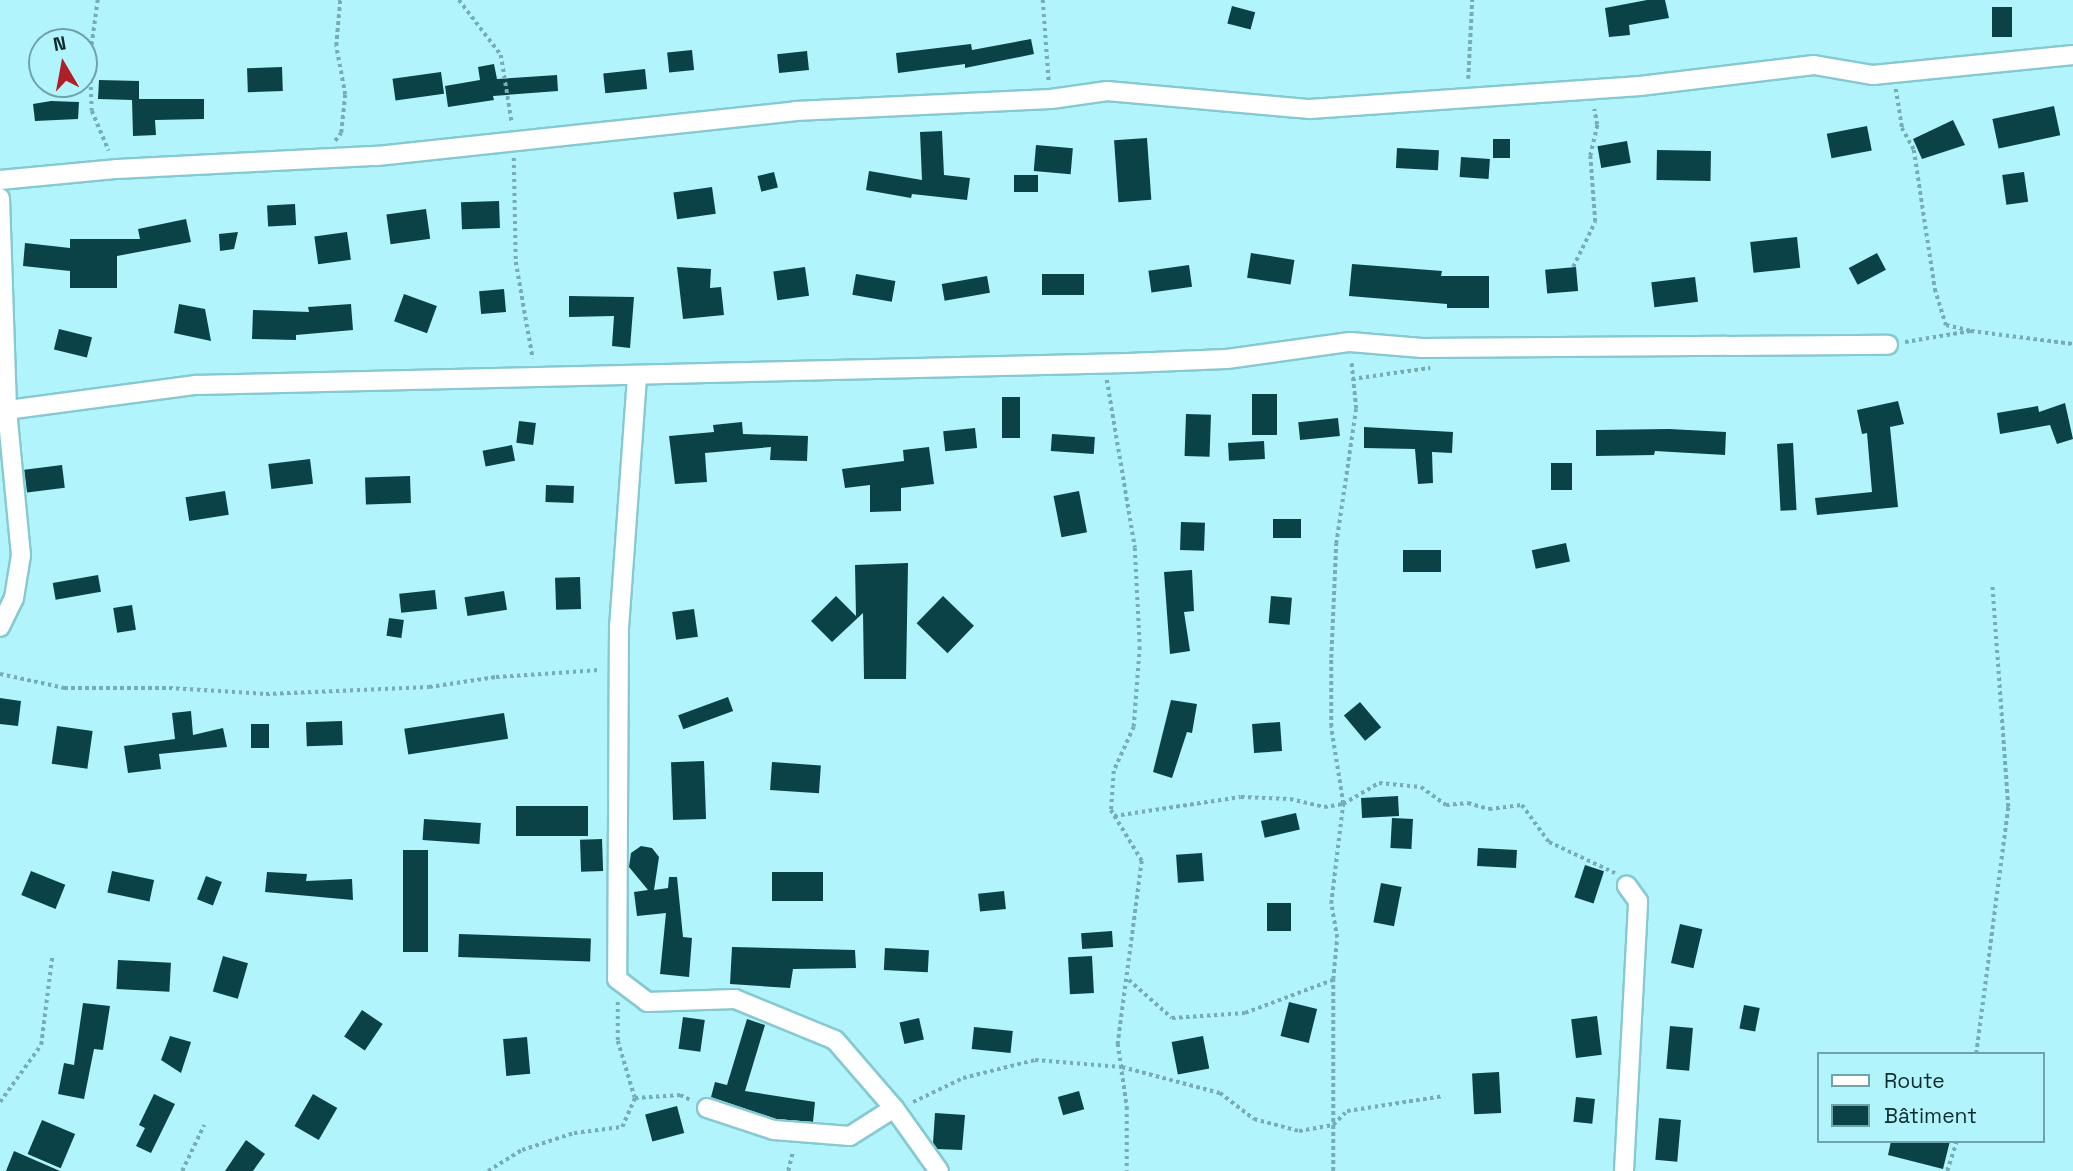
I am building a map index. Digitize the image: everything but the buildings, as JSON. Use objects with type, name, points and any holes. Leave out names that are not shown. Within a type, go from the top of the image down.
[{"type":"street","points":[[0,180],[117,169],[321,159],[515,142],[795,111],[1051,99],[1107,91],[1310,109],[1467,95],[1640,86],[1814,65],[1873,75],[2073,55]]},
{"type":"street","points":[[0,198],[3,410],[21,555],[14,598],[0,627]]},
{"type":"street","points":[[3,410],[196,384],[537,380],[1105,364],[1227,359],[1350,342],[1441,348],[1888,345]]},
{"type":"street","points":[[636,377],[618,666],[617,979],[648,1002],[735,999],[835,1040],[894,1108],[939,1171]]},
{"type":"street","points":[[1625,1171],[1638,901],[1627,887]]},
{"type":"street","points":[[707,1108],[774,1130],[850,1136],[894,1108]]},
{"type":"path","points":[[98,0],[90,58],[92,111],[117,169]]},
{"type":"path","points":[[321,159],[341,133],[345,95],[336,46],[340,0]]},
{"type":"path","points":[[459,0],[501,55],[515,142],[516,262],[537,380]]},
{"type":"path","points":[[1043,0],[1051,99]]},
{"type":"path","points":[[1467,95],[1472,0]]},
{"type":"path","points":[[1893,73],[1902,128],[1916,162],[1935,289],[1947,325],[1971,331],[2073,344]]},
{"type":"path","points":[[1573,267],[1595,222],[1590,156],[1597,125],[1593,102]]},
{"type":"path","points":[[1888,345],[1971,331]]},
{"type":"path","points":[[1333,1171],[1333,980],[1337,938],[1331,904],[1343,804],[1331,727],[1331,658],[1336,544],[1356,409],[1350,342]]},
{"type":"path","points":[[1352,379],[1418,372],[1433,366],[1441,348]]},
{"type":"path","points":[[1105,364],[1135,548],[1140,647],[1134,727],[1114,771],[1114,816],[1142,861],[1129,980],[1118,1044],[1127,1107],[1127,1171]]},
{"type":"path","points":[[1976,1052],[2008,807],[1992,584]]},
{"type":"path","points":[[0,674],[64,688],[169,688],[266,694],[429,687],[496,677],[585,673],[618,666]]},
{"type":"path","points":[[1114,816],[1241,797],[1290,799],[1324,807],[1343,804],[1379,783],[1421,787],[1446,805],[1468,803],[1489,809],[1522,805],[1549,842],[1611,867],[1627,887]]},
{"type":"path","points":[[0,1102],[41,1045],[52,957]]},
{"type":"path","points":[[488,1171],[522,1150],[574,1133],[622,1127],[635,1098],[618,1041],[617,979]]},
{"type":"path","points":[[1129,980],[1172,1018],[1245,1013],[1333,980]]},
{"type":"path","points":[[894,1108],[1004,1065],[1035,1060],[1122,1067],[1220,1093],[1254,1119],[1299,1131],[1333,1125],[1347,1111],[1444,1096]]},
{"type":"path","points":[[635,1098],[680,1095],[707,1108]]},
{"type":"path","points":[[182,1171],[204,1125]]},
{"type":"path","points":[[1947,1171],[1956,1143]]}]
